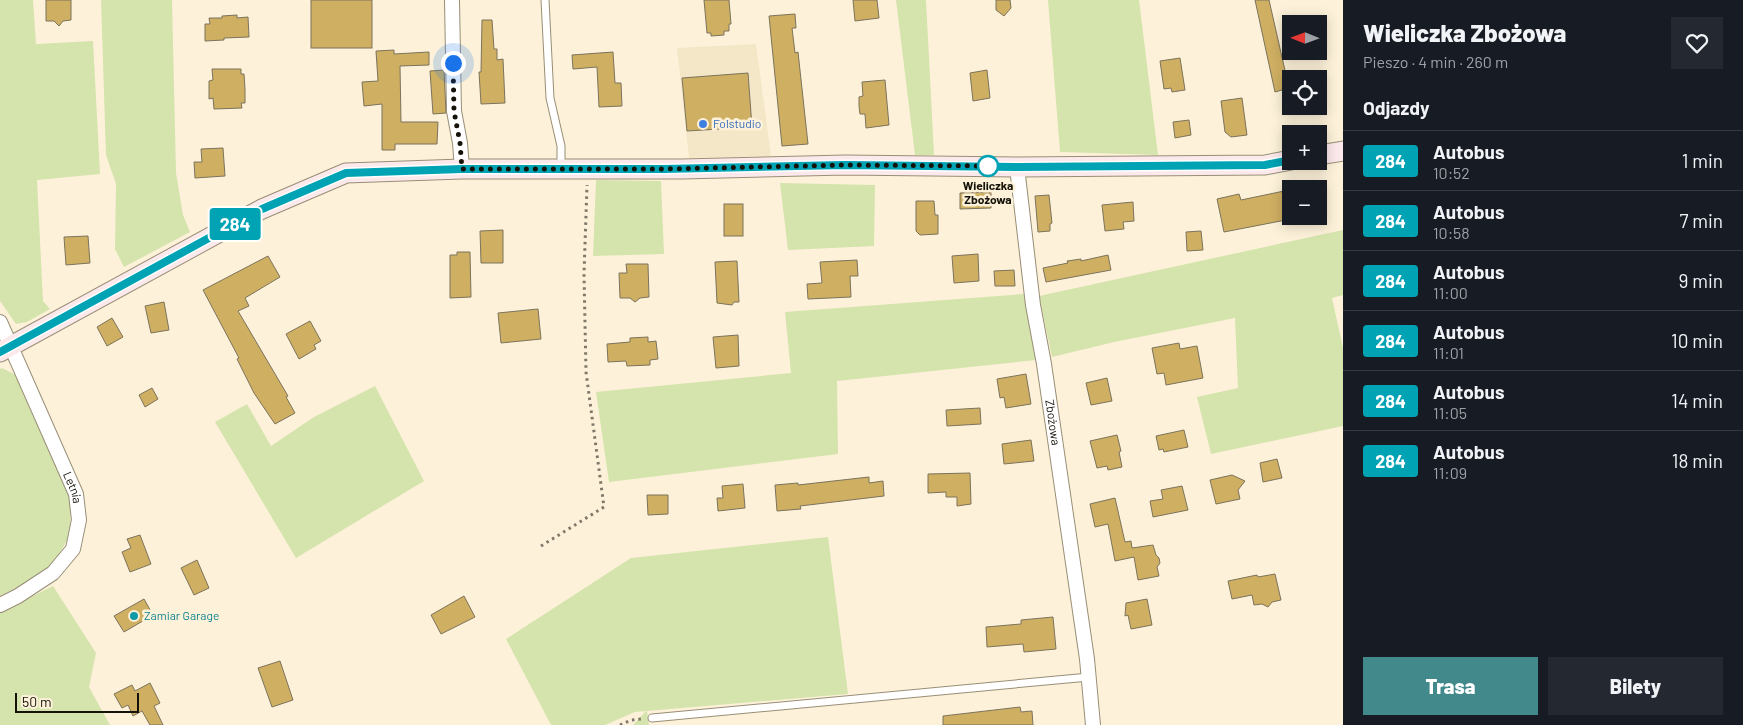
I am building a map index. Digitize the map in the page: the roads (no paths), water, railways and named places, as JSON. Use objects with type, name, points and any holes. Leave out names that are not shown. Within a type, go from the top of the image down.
[{"type":"street","points":[[452,0],[454,111],[460,143],[462,169]]},
{"type":"street","points":[[1327,154],[1343,151]]},
{"type":"street","points":[[6,348],[262,209],[346,173],[462,169],[845,165],[1017,167],[1265,165],[1282,162]]},
{"type":"street","name":"Zbożowa","points":[[1017,167],[1033,305],[1044,364],[1082,678],[1093,725]]},
{"type":"street","name":"Letnia","points":[[0,322],[6,348],[76,494],[79,520],[73,549],[53,573],[18,596],[0,605]]},
{"type":"lane","points":[[545,0],[550,98],[561,146],[561,168]]},
{"type":"lane","points":[[652,718],[1082,678]]},
{"type":"place","name":"Folstudio","points":[[703,124]]},
{"type":"place","name":"Wieliczka Zbożowa","points":[[988,166]]},
{"type":"place","name":"Zamiar Garage","points":[[134,616]]}]
